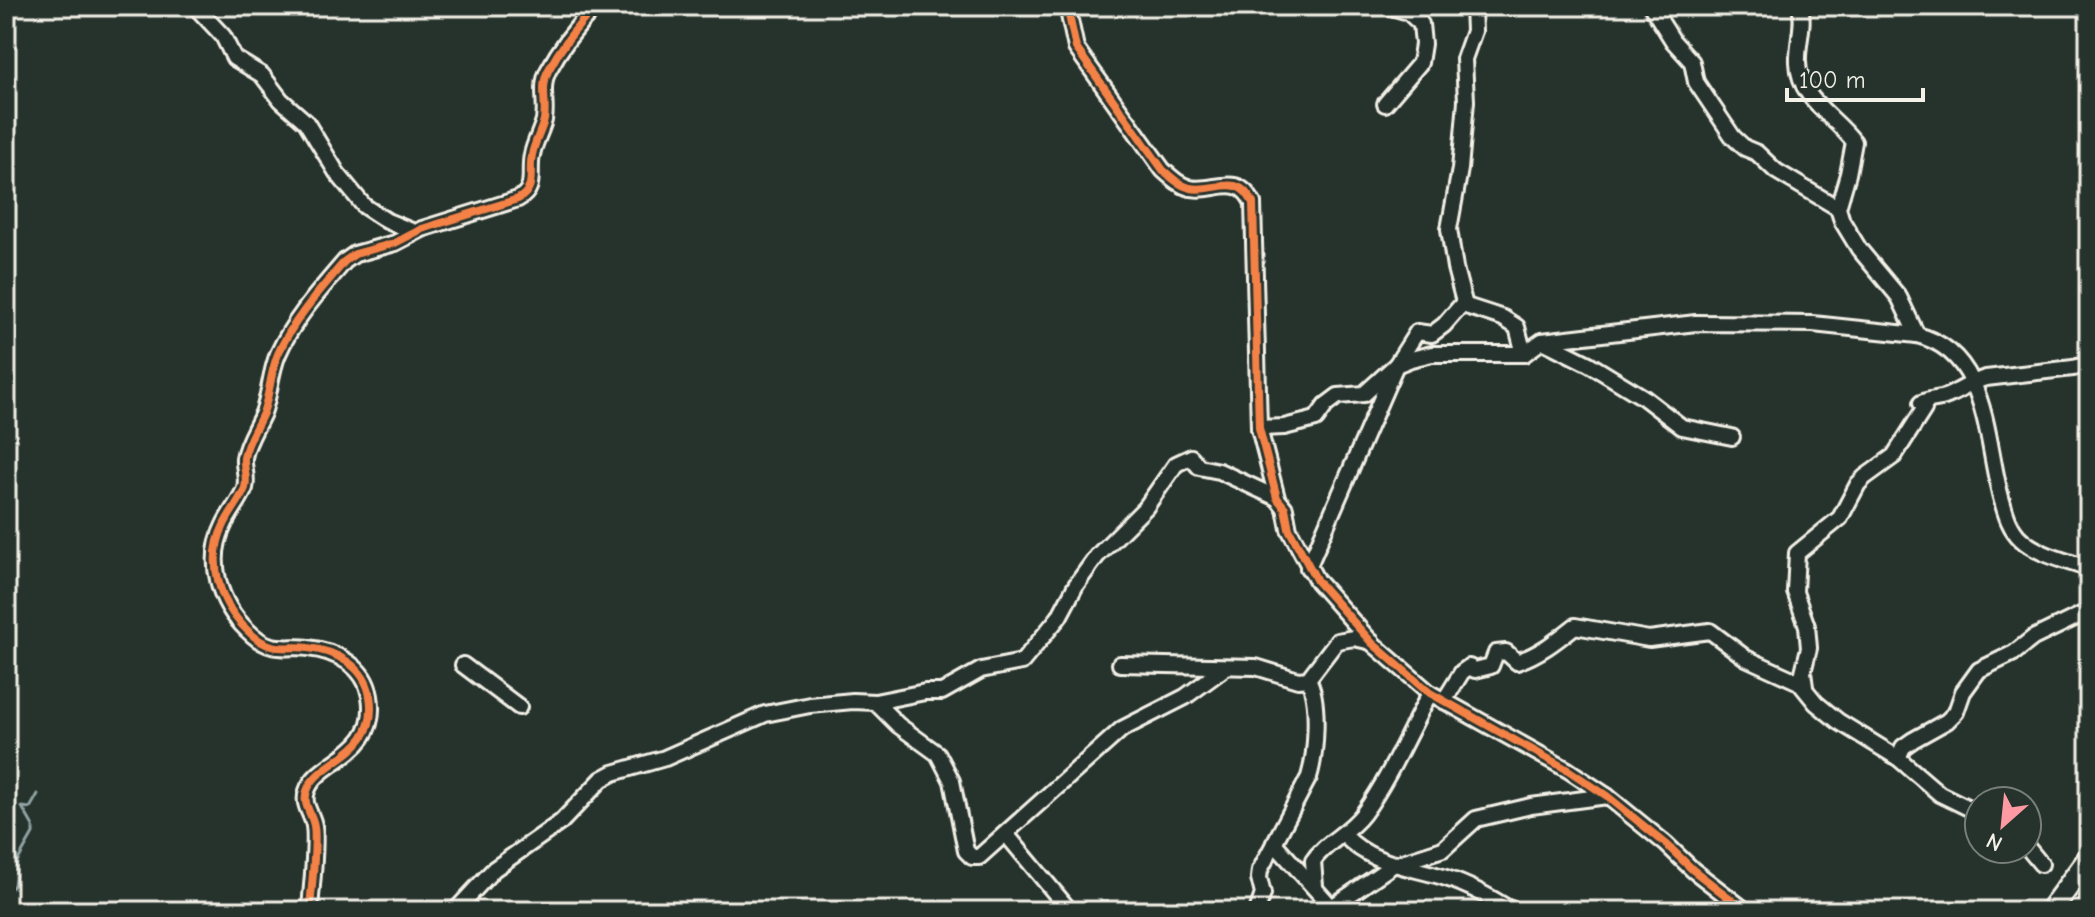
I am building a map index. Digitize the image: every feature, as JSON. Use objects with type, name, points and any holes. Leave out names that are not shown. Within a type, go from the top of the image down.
[{"type":"highway","points":[[2050,911],[2089,858]]},
{"type":"street","points":[[195,6],[223,36],[234,58],[262,75],[273,92],[306,122],[357,199],[374,214],[414,232]]},
{"type":"street","points":[[310,911],[314,826],[305,800],[307,791],[311,782],[352,750],[361,739],[369,721],[370,695],[365,679],[351,663],[335,654],[310,648],[272,646],[248,630],[224,603],[220,592],[217,544],[222,528],[246,485],[244,455],[264,411],[276,357],[285,340],[345,261],[355,254],[395,243],[414,232],[526,194],[532,181],[531,157],[544,118],[547,72],[577,27],[596,6]]},
{"type":"street","points":[[1067,6],[1076,48],[1163,170],[1179,184],[1193,189],[1238,186],[1248,193],[1253,203],[1259,428],[1277,498],[1285,508],[1289,529],[1308,568],[1341,611],[1372,643],[1430,693],[1568,770],[1607,796],[1746,911]]},
{"type":"street","points":[[1385,104],[1420,63],[1423,44],[1421,24],[1408,12],[1388,6]]},
{"type":"street","points":[[1308,568],[1396,365],[1417,332],[1432,334],[1463,305],[1449,229],[1460,169],[1466,101],[1464,59],[1475,27],[1473,6]]},
{"type":"street","points":[[1651,6],[1673,41],[1692,62],[1696,82],[1733,137],[1776,171],[1838,208]]},
{"type":"street","points":[[1800,6],[1803,15],[1799,45],[1800,79],[1815,103],[1854,142],[1838,208],[1842,221],[1859,249],[1899,297],[1917,335]]},
{"type":"street","points":[[1463,305],[1503,318],[1517,327],[1524,354]]},
{"type":"street","points":[[1259,428],[1284,427],[1316,419],[1326,405],[1338,396],[1364,394],[1396,365],[1432,354],[1524,354],[1542,341],[1696,323],[1813,324],[1917,335],[1930,338],[1954,354],[1966,368],[1981,408],[2008,521],[2016,534],[2030,546],[2089,569]]},
{"type":"street","points":[[1542,341],[1589,364],[1643,397],[1682,427],[1732,437]]},
{"type":"street","points":[[1805,687],[1803,672],[1809,648],[1807,626],[1795,592],[1797,553],[1840,518],[1865,477],[1894,456],[1924,409],[1921,403],[1932,397],[1942,398],[1972,381],[2089,364]]},
{"type":"street","points":[[455,911],[494,869],[561,822],[602,779],[613,773],[665,758],[765,714],[810,705],[875,702],[925,692],[942,692],[981,670],[1022,662],[1059,617],[1085,571],[1146,507],[1176,464],[1191,457],[1199,467],[1219,471],[1277,498]]},
{"type":"street","points":[[1898,758],[1903,747],[1947,721],[1956,712],[1963,692],[1979,670],[2014,653],[2033,638],[2089,611]]},
{"type":"street","points":[[1444,701],[1462,672],[1469,667],[1475,670],[1491,666],[1496,653],[1506,652],[1517,662],[1531,657],[1575,626],[1649,639],[1710,631],[1746,658],[1799,682],[1826,712],[1898,758],[1940,794],[1963,805]]},
{"type":"street","points":[[1120,664],[1256,667],[1298,680],[1308,679],[1337,641],[1354,638],[1372,643]]},
{"type":"street","points":[[463,665],[519,707]]},
{"type":"street","points":[[875,702],[898,725],[938,754],[952,781],[966,851],[972,857],[979,857],[1122,729],[1185,697],[1226,667]]},
{"type":"street","points":[[1257,911],[1263,894],[1260,870],[1313,764],[1315,708],[1308,679]]},
{"type":"street","points":[[1315,886],[1313,861],[1323,848],[1357,823],[1430,693]]},
{"type":"street","points":[[1274,843],[1315,886],[1331,910],[1393,865],[1443,849],[1476,819],[1531,806],[1607,796]]},
{"type":"street","points":[[1006,834],[1070,911]]},
{"type":"street","points":[[1344,835],[1361,850],[1393,865],[1447,878],[1512,911]]},
{"type":"waterway","points":[[6,894],[14,885],[17,862],[33,834],[33,826],[22,807],[30,808],[38,794]]},
{"type":"cycle path","points":[[310,911],[315,834],[306,801],[307,791],[313,780],[346,754],[366,732],[371,716],[370,696],[362,676],[348,662],[318,650],[265,644],[247,630],[229,607],[218,581],[216,553],[224,525],[245,488],[245,452],[263,413],[275,361],[284,341],[308,305],[345,261],[355,254],[395,243],[422,229],[518,199],[528,190],[533,151],[544,120],[546,77],[564,45],[596,6]]},
{"type":"cycle path","points":[[1067,6],[1076,48],[1163,170],[1190,188],[1225,185],[1240,188],[1253,203],[1259,428],[1277,498],[1285,508],[1289,529],[1317,581],[1372,643],[1430,693],[1568,770],[1607,796],[1746,911]]}]
